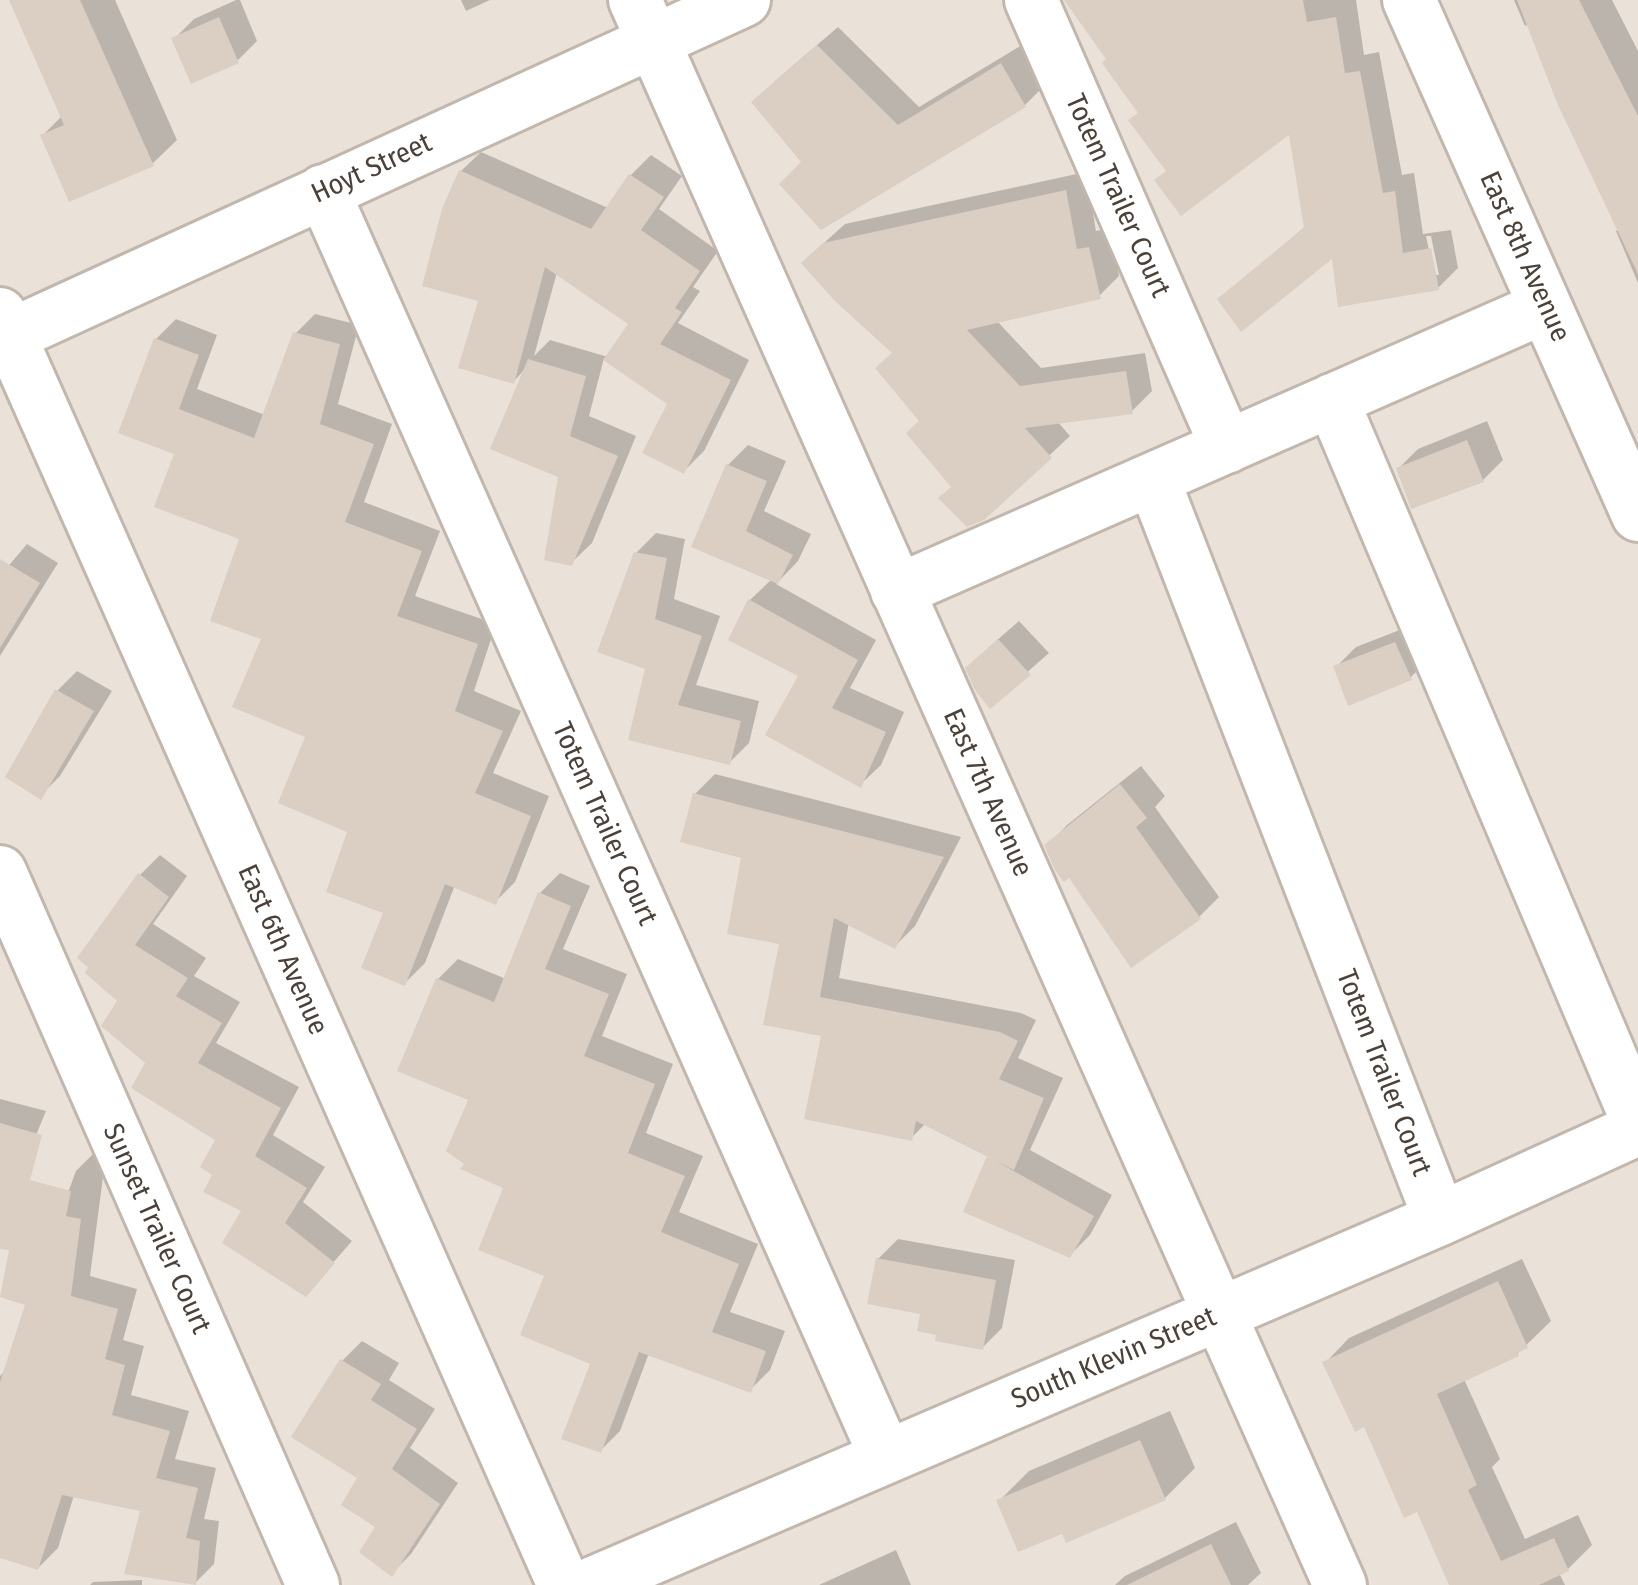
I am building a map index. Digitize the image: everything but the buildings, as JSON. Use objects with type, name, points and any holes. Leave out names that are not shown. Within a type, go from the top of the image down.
[{"type":"street","name":"Hoyt Street","points":[[3,330],[323,191],[644,20],[744,0]]},
{"type":"street","name":"Totem Trailer Court","points":[[1031,0],[1226,447]]},
{"type":"street","name":"East 8th Avenue","points":[[1409,0],[1638,515]]},
{"type":"street","name":"East 7th Avenue","points":[[644,20],[1340,1585]]},
{"type":"street","name":"Totem Trailer Court","points":[[323,191],[886,1458]]},
{"type":"street","points":[[897,591],[1546,306]]},
{"type":"street","name":"East 6th Avenue","points":[[3,330],[564,1585]]},
{"type":"street","points":[[1332,400],[1638,1126]]},
{"type":"street","name":"Totem Trailer Court","points":[[1153,479],[1440,1218]]},
{"type":"street","name":"Sunset Trailer Court","points":[[0,872],[313,1585]]},
{"type":"street","name":"South Klevin Street","points":[[590,1585],[1440,1218],[1638,1126]]},
{"type":"shaded area","points":[[0,0],[1638,0],[1638,1585],[0,1585]]}]
